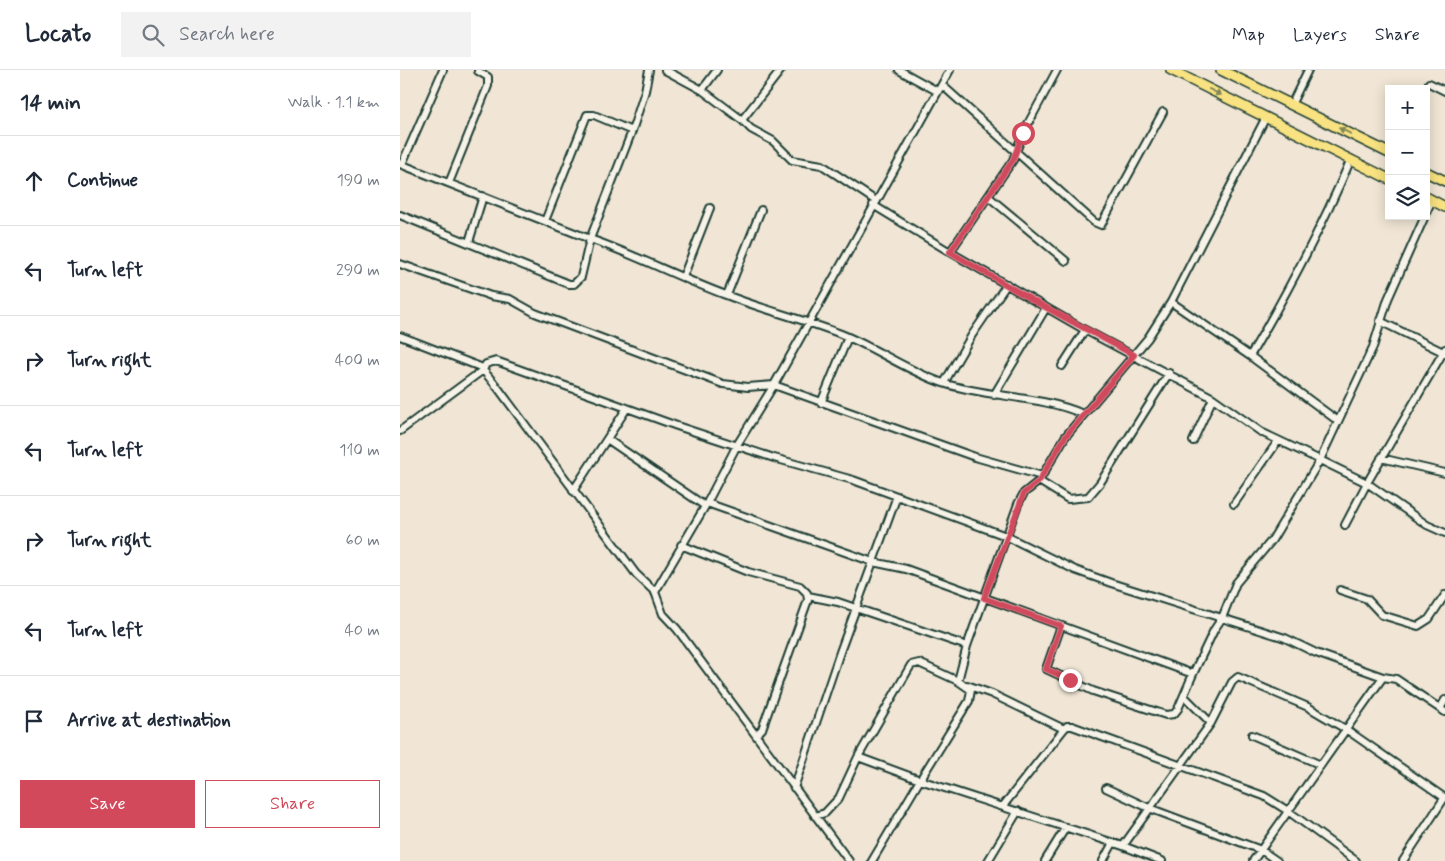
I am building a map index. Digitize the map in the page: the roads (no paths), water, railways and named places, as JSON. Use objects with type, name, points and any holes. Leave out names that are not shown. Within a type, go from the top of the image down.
[{"type":"highway","points":[[1171,70],[1385,177]]},
{"type":"highway","points":[[1221,70],[1385,151]]},
{"type":"highway","points":[[1430,174],[1445,181]]},
{"type":"highway","points":[[1430,200],[1445,207]]},
{"type":"street","points":[[443,70],[401,164],[545,220],[727,296],[848,337],[922,375],[944,383],[994,395],[1043,402],[1083,414]]},
{"type":"street","points":[[449,183],[488,86],[488,77],[477,70]]},
{"type":"street","points":[[400,215],[569,284],[574,284],[581,277],[590,239],[632,131],[645,91],[649,70]]},
{"type":"street","points":[[665,70],[702,90],[751,129],[773,141],[792,160],[822,165],[874,203],[950,252],[1085,330],[1213,398],[1261,432],[1367,483],[1427,526],[1445,534]]},
{"type":"street","points":[[702,90],[717,70]]},
{"type":"street","points":[[742,120],[781,70]]},
{"type":"street","points":[[899,70],[937,91]]},
{"type":"street","points":[[655,592],[706,505],[737,445],[774,385],[950,70]]},
{"type":"street","points":[[950,252],[1013,160],[1016,150],[1056,70]]},
{"type":"street","points":[[1291,105],[1308,70]]},
{"type":"street","points":[[1428,83],[1445,91]]},
{"type":"street","points":[[942,85],[1094,222],[1101,225],[1163,112]]},
{"type":"street","points":[[545,220],[587,115],[594,115],[632,131]]},
{"type":"street","points":[[958,681],[966,646],[1006,536],[1024,493],[1040,479],[1065,437],[1155,328],[1171,302],[1266,117]]},
{"type":"street","points":[[1250,356],[1333,201],[1351,160]]},
{"type":"street","points":[[469,242],[483,196]]},
{"type":"street","points":[[989,197],[1066,261]]},
{"type":"street","points":[[683,277],[710,208]]},
{"type":"street","points":[[727,296],[761,210]]},
{"type":"street","points":[[1061,626],[1046,669],[1092,691],[1166,715],[1174,714],[1214,630],[1222,618],[1236,584],[1272,540],[1320,460],[1373,347],[1380,321],[1424,220]]},
{"type":"street","points":[[400,264],[491,296],[510,298],[535,313],[723,384],[748,387],[774,385],[821,403],[923,437],[1040,479],[1068,499],[1088,497],[1100,483],[1169,373]]},
{"type":"street","points":[[944,383],[963,349],[1007,284]]},
{"type":"street","points":[[1171,302],[1338,420]]},
{"type":"street","points":[[994,395],[1046,308]]},
{"type":"street","points":[[1345,525],[1381,458],[1444,351],[1380,321]]},
{"type":"street","points":[[1062,366],[1085,330]]},
{"type":"street","points":[[400,336],[483,369],[535,436],[573,491],[636,574],[655,592],[664,614],[849,861]]},
{"type":"street","points":[[821,403],[848,337]]},
{"type":"street","points":[[400,432],[491,362],[496,361],[737,445],[853,480],[1006,536],[1093,576],[1285,638],[1316,653],[1383,677],[1396,679],[1442,711],[1445,700]]},
{"type":"street","points":[[1193,441],[1213,398]]},
{"type":"street","points":[[573,491],[627,408]]},
{"type":"street","points":[[607,439],[706,505],[873,562],[906,569],[1193,674]]},
{"type":"street","points":[[1234,504],[1278,441]]},
{"type":"street","points":[[1381,458],[1445,473]]},
{"type":"street","points":[[794,788],[897,496]]},
{"type":"street","points":[[681,545],[748,572],[800,586],[808,596],[857,608],[966,646]]},
{"type":"street","points":[[1340,590],[1367,599],[1382,615],[1418,626],[1430,619],[1445,595]]},
{"type":"street","points":[[756,735],[762,729],[808,596]]},
{"type":"street","points":[[815,816],[825,813],[839,798],[858,757],[911,665],[919,663],[965,685],[992,694],[1064,729]]},
{"type":"street","points":[[1123,846],[1211,723],[1232,682],[1238,677],[1308,707],[1347,730],[1445,798],[1402,861]]},
{"type":"street","points":[[1254,861],[1383,677]]},
{"type":"street","points":[[872,861],[969,701],[970,690],[965,685]]},
{"type":"street","points":[[1184,696],[1211,723]]},
{"type":"street","points":[[1003,806],[1067,726],[1264,796],[1288,811],[1356,861]]},
{"type":"street","points":[[1252,736],[1321,765]]},
{"type":"street","points":[[858,757],[920,780],[1123,846],[1162,861]]},
{"type":"street","points":[[1106,788],[1149,808],[1261,850],[1278,861]]},
{"type":"street","points":[[988,861],[1018,811]]},
{"type":"street","points":[[1045,861],[1066,827]]},
{"type":"street","points":[[1103,861],[1113,843]]}]
